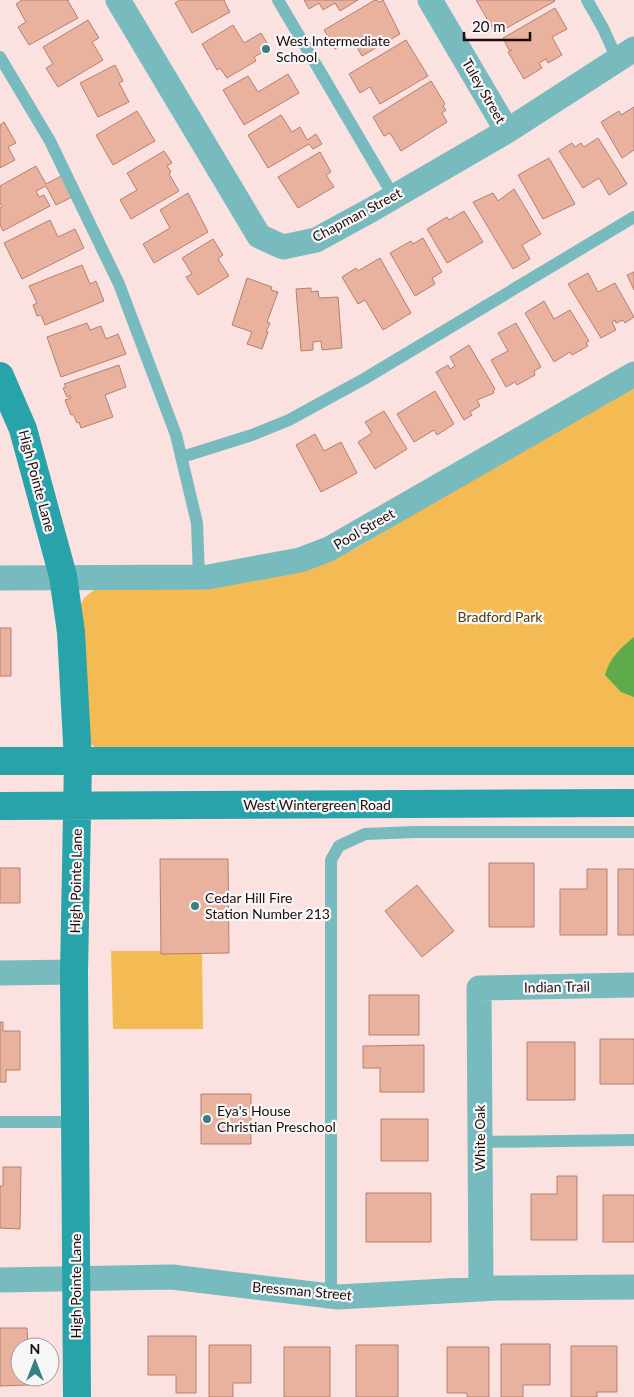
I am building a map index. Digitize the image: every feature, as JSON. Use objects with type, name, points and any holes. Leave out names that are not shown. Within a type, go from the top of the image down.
[{"type":"street","name":"Chapman Street","points":[[118,0],[259,236],[284,247],[316,240],[394,197],[507,131],[626,54]]},
{"type":"street","name":"Tuley Street","points":[[430,0],[507,131]]},
{"type":"street","name":"Pool Street","points":[[0,578],[62,576],[208,578],[300,560],[329,549],[634,374]]},
{"type":"street","name":"High Pointe Lane","points":[[0,376],[9,417],[23,429],[62,576],[71,632],[78,761],[74,972],[77,1397]]},
{"type":"street","points":[[0,761],[634,761]]},
{"type":"street","name":"West Wintergreen Road","points":[[0,806],[634,803]]},
{"type":"street","points":[[0,973],[74,972]]},
{"type":"street","name":"Indian Trail","points":[[479,988],[634,985]]},
{"type":"street","name":"White Oak","points":[[479,988],[481,1289]]},
{"type":"street","name":"Bressman Street","points":[[0,1280],[172,1277],[331,1296],[481,1289],[634,1287]]},
{"type":"lane","points":[[278,0],[394,197]]},
{"type":"lane","points":[[587,0],[603,28],[626,54]]},
{"type":"lane","points":[[0,57],[50,142],[119,284],[176,435],[182,457],[197,523],[199,578]]},
{"type":"lane","points":[[182,457],[252,435],[289,420],[364,379],[634,217]]},
{"type":"lane","points":[[331,1296],[331,860],[338,846],[365,834],[415,832],[634,832]]},
{"type":"lane","points":[[0,1122],[75,1122]]},
{"type":"lane","points":[[480,1142],[634,1140]]},
{"type":"green space","name":"Bradford Park","points":[[634,383],[634,750],[100,750],[92,745],[88,739],[80,606],[84,598],[94,590],[303,570],[353,550]]},
{"type":"green space","points":[[111,951],[202,951],[203,1029],[113,1029]]},
{"type":"shaded area","points":[[634,637],[634,697],[621,692],[605,675],[613,658]]},
{"type":"building","points":[[22,0],[69,0],[78,18],[29,45],[18,27],[26,22],[16,4]]},
{"type":"building","points":[[180,0],[225,0],[230,12],[192,33],[175,3]]},
{"type":"building","points":[[304,0],[358,0],[340,11],[335,3],[323,10],[319,3],[309,9]]},
{"type":"building","points":[[375,0],[380,2],[383,0],[400,34],[362,56],[352,39],[335,49],[324,30]]},
{"type":"building","points":[[476,0],[554,0],[555,1],[496,34]]},
{"type":"building","points":[[555,8],[567,29],[552,37],[562,55],[548,63],[546,59],[539,63],[542,68],[524,79],[508,52],[512,50],[509,50],[503,38]]},
{"type":"building","points":[[88,20],[99,38],[92,42],[103,60],[58,87],[46,68],[53,64],[43,47]]},
{"type":"building","points":[[233,25],[244,43],[261,33],[270,48],[254,57],[256,61],[227,78],[220,68],[217,70],[202,44]]},
{"type":"building","points":[[406,40],[428,76],[380,104],[370,87],[360,93],[349,74]]},
{"type":"building","points":[[115,65],[123,81],[119,83],[129,102],[98,117],[80,83]]},
{"type":"building","points":[[288,74],[299,93],[244,125],[223,90],[248,76],[258,92]]},
{"type":"building","points":[[431,81],[445,104],[443,106],[446,110],[442,113],[447,122],[401,151],[390,133],[384,136],[373,117]]},
{"type":"building","points":[[634,107],[634,150],[622,158],[601,122],[619,111],[621,115]]},
{"type":"building","points":[[137,111],[155,141],[113,165],[96,135]]},
{"type":"building","points":[[281,115],[292,132],[300,127],[307,140],[316,134],[322,144],[313,149],[309,144],[268,168],[248,135]]},
{"type":"building","points":[[4,122],[16,143],[8,147],[15,160],[0,168],[0,125]]},
{"type":"building","points":[[598,138],[627,184],[609,195],[599,178],[583,188],[559,151],[572,143],[575,147],[581,143],[584,147]]},
{"type":"building","points":[[164,151],[172,163],[167,166],[171,172],[169,174],[179,191],[131,219],[120,200],[137,190],[127,173]]},
{"type":"building","points":[[320,152],[331,172],[326,175],[334,187],[298,208],[278,177]]},
{"type":"building","points":[[549,158],[575,204],[543,219],[518,175]]},
{"type":"building","points":[[36,166],[46,184],[63,175],[74,196],[56,205],[46,186],[36,191],[39,197],[44,195],[50,206],[3,231],[0,225],[0,208],[2,207],[0,203],[0,186]]},
{"type":"building","points":[[514,189],[541,234],[522,245],[530,259],[513,269],[473,202],[493,193],[498,201]]},
{"type":"building","points":[[188,193],[208,232],[154,263],[143,244],[170,228],[160,210]]},
{"type":"building","points":[[464,211],[483,242],[447,263],[427,229],[447,217],[449,220]]},
{"type":"building","points":[[50,220],[58,237],[75,229],[84,248],[22,279],[4,243]]},
{"type":"building","points":[[423,238],[442,272],[432,278],[435,284],[415,296],[390,253],[411,241],[413,244]]},
{"type":"building","points":[[213,239],[223,255],[218,259],[229,276],[198,295],[186,277],[192,274],[182,258]]},
{"type":"building","points":[[380,258],[411,313],[383,330],[365,300],[358,304],[342,277],[356,268],[358,271]]},
{"type":"building","points":[[82,265],[90,284],[96,281],[104,301],[45,325],[41,315],[37,316],[33,305],[37,303],[29,286]]},
{"type":"building","points":[[634,272],[634,290],[627,275]]},
{"type":"building","points":[[588,273],[598,292],[615,283],[634,317],[625,323],[623,320],[616,323],[615,320],[612,322],[616,330],[601,338],[568,284]]},
{"type":"building","points":[[247,278],[272,287],[271,290],[278,292],[267,322],[270,323],[262,349],[247,344],[252,332],[232,325]]},
{"type":"building","points":[[311,288],[311,292],[318,291],[319,298],[338,297],[342,348],[322,350],[321,341],[313,342],[313,350],[301,351],[296,289]]},
{"type":"building","points":[[544,301],[554,319],[570,310],[589,341],[586,343],[588,346],[572,355],[570,352],[554,362],[525,313]]},
{"type":"building","points":[[87,323],[90,330],[101,326],[106,339],[118,334],[126,354],[61,377],[47,337]]},
{"type":"building","points":[[516,323],[541,367],[534,371],[535,375],[517,385],[515,382],[506,387],[491,360],[508,351],[498,333]]},
{"type":"building","points":[[469,345],[495,389],[494,393],[477,400],[480,406],[470,412],[472,415],[464,420],[436,372],[448,365],[450,369],[455,366],[450,357]]},
{"type":"building","points":[[119,365],[126,387],[105,395],[113,417],[81,428],[73,414],[71,415],[65,400],[71,398],[70,396],[67,397],[63,388],[66,387],[64,384]]},
{"type":"building","points":[[435,391],[454,424],[437,435],[434,430],[414,442],[397,414]]},
{"type":"building","points":[[384,411],[407,449],[375,469],[358,442],[372,433],[365,422]]},
{"type":"building","points":[[315,434],[324,451],[341,442],[357,473],[321,492],[296,445]]},
{"type":"building","points":[[0,628],[11,628],[11,676],[0,676]]},
{"type":"building","name":"Cedar Hill Fire Station Number 213","points":[[160,859],[228,859],[229,953],[161,954]]},
{"type":"building","points":[[489,863],[534,863],[534,927],[489,927]]},
{"type":"building","points":[[0,868],[20,868],[20,903],[0,903]]},
{"type":"building","points":[[587,869],[607,869],[607,935],[560,935],[560,889],[587,889]]},
{"type":"building","points":[[618,869],[634,869],[634,935],[618,935]]},
{"type":"building","points":[[417,885],[454,931],[422,957],[385,911]]},
{"type":"building","points":[[369,995],[419,995],[419,1035],[369,1035]]},
{"type":"building","points":[[0,1022],[3,1022],[3,1031],[20,1031],[20,1070],[6,1070],[6,1082],[0,1082]]},
{"type":"building","points":[[600,1039],[634,1039],[634,1084],[600,1084]]},
{"type":"building","points":[[527,1042],[575,1042],[575,1100],[527,1100]]},
{"type":"building","points":[[424,1045],[424,1092],[380,1092],[380,1068],[363,1068],[363,1046]]},
{"type":"building","points":[[201,1094],[251,1094],[251,1144],[201,1144]]},
{"type":"building","points":[[381,1119],[428,1119],[428,1161],[381,1161]]},
{"type":"building","points":[[3,1167],[21,1167],[20,1229],[0,1228],[0,1186],[3,1186]]},
{"type":"building","points":[[557,1176],[577,1176],[577,1240],[531,1240],[531,1194],[557,1194]]},
{"type":"building","points":[[366,1193],[431,1193],[431,1242],[366,1242]]},
{"type":"building","points":[[603,1195],[634,1195],[634,1242],[603,1242]]},
{"type":"building","points":[[0,1328],[27,1328],[27,1337],[10,1337],[10,1386],[0,1386]]},
{"type":"building","points":[[148,1336],[196,1336],[196,1393],[176,1393],[176,1375],[148,1375]]},
{"type":"building","points":[[501,1344],[550,1344],[550,1385],[523,1385],[523,1397],[501,1397]]},
{"type":"building","points":[[209,1345],[251,1345],[251,1383],[233,1383],[233,1397],[209,1397]]},
{"type":"building","points":[[356,1345],[398,1345],[398,1397],[356,1397]]},
{"type":"building","points":[[571,1346],[617,1346],[617,1392],[597,1392],[597,1397],[571,1397]]},
{"type":"building","points":[[284,1347],[330,1347],[330,1397],[284,1397]]},
{"type":"building","points":[[447,1347],[489,1347],[489,1397],[467,1397],[467,1393],[447,1393]]},
{"type":"place","name":"West Intermediate School","points":[[266,49]]},
{"type":"place","name":"Cedar Hill Fire Station Number 213","points":[[195,906]]},
{"type":"place","name":"Eya's House Christian Preschool","points":[[207,1119]]}]
